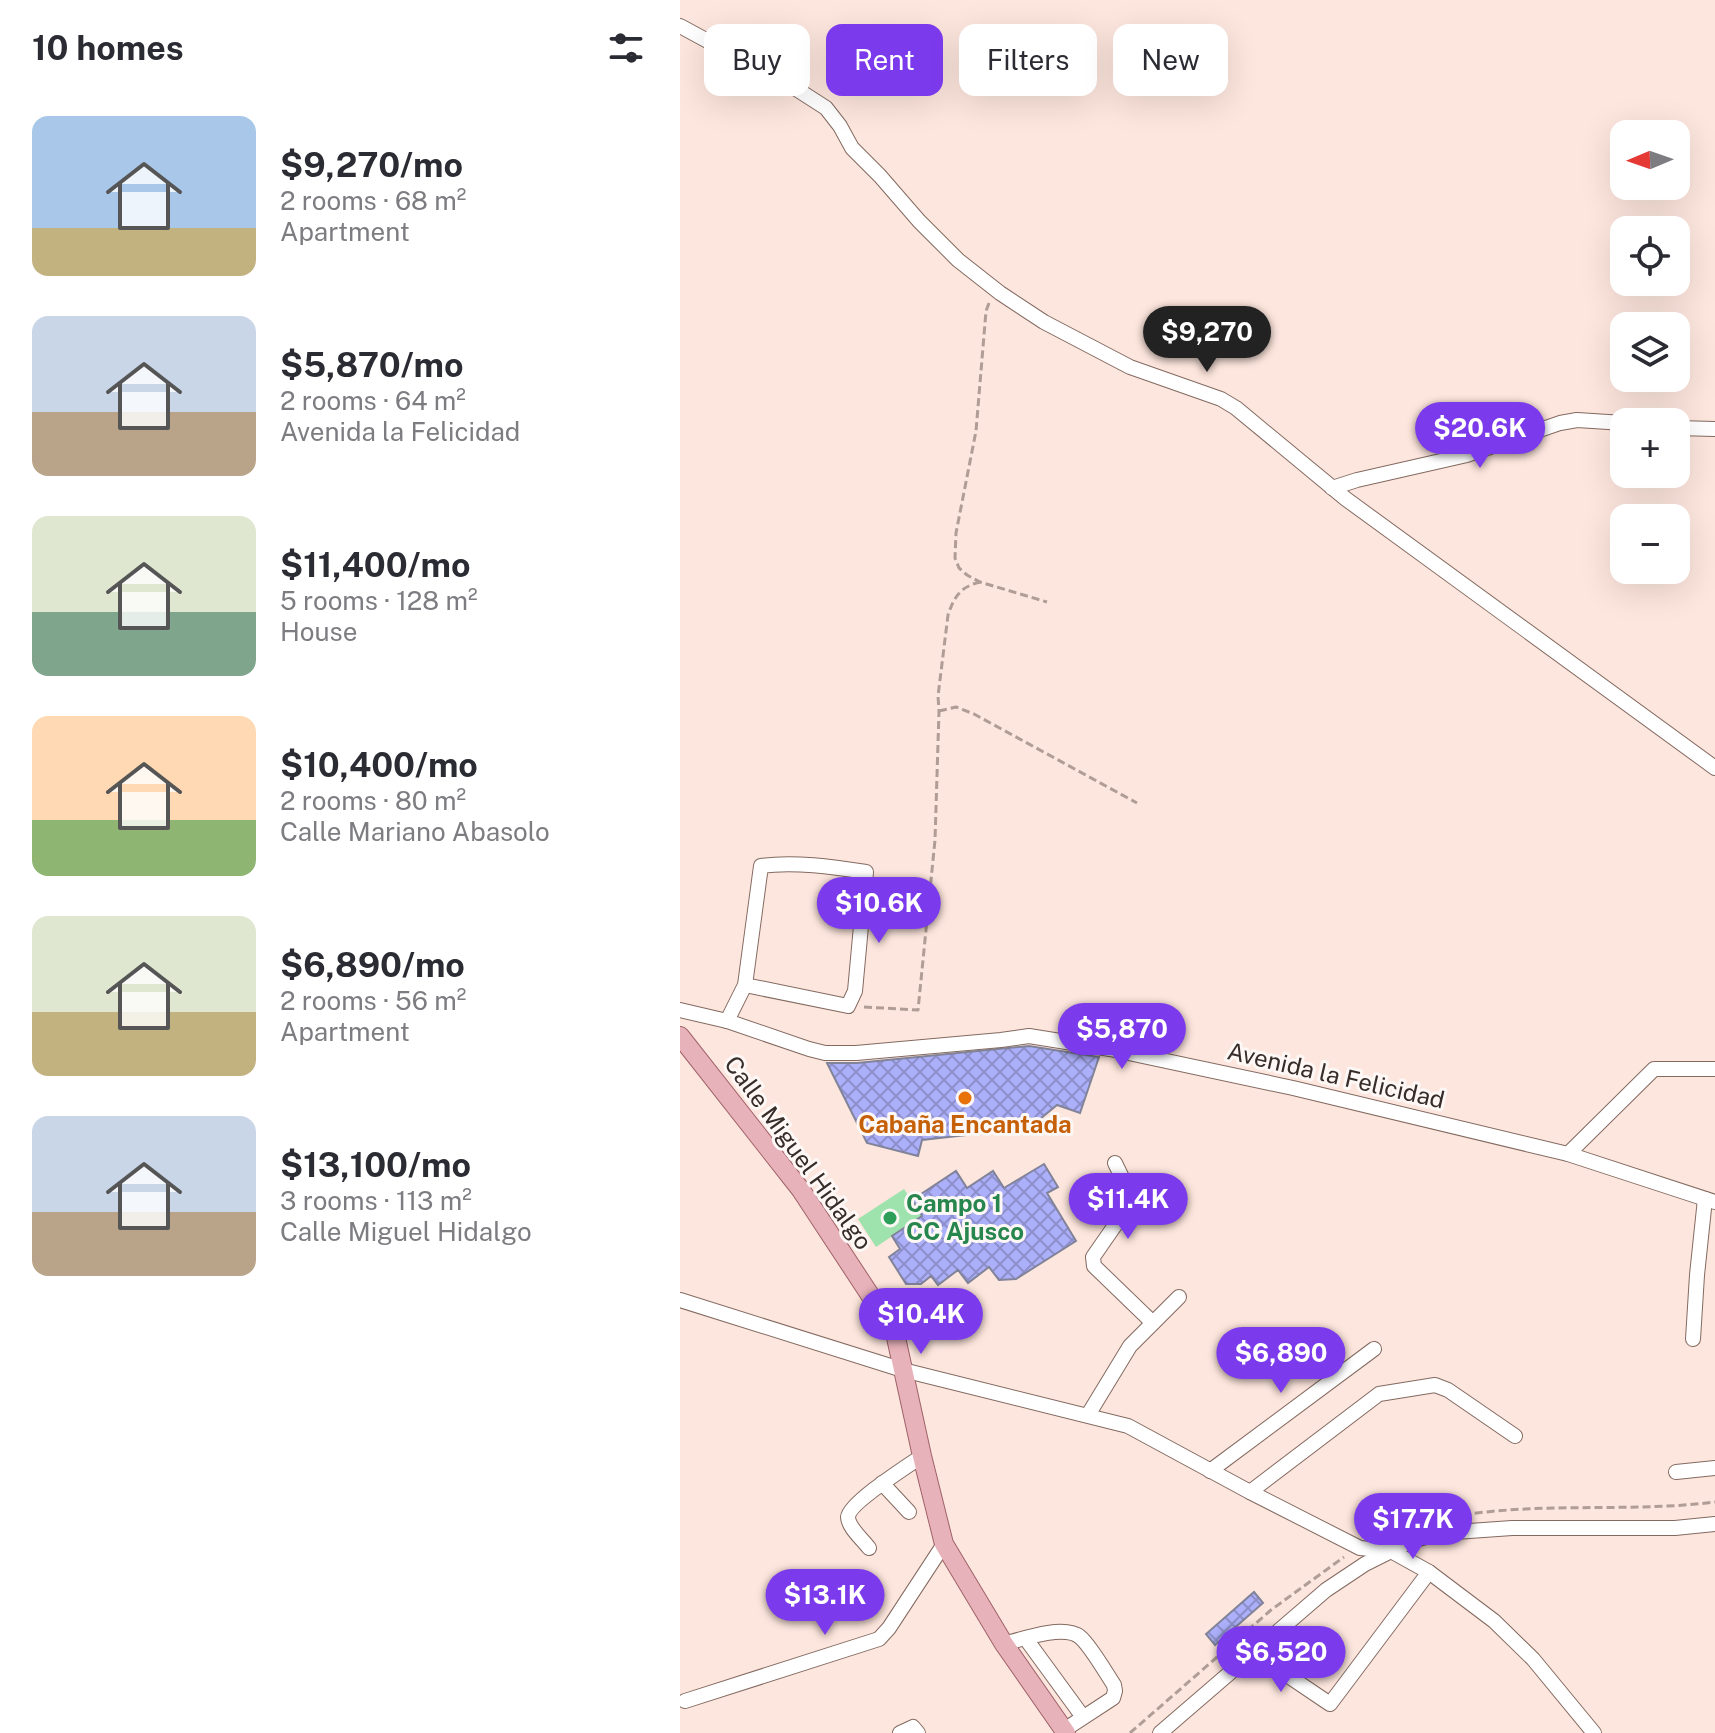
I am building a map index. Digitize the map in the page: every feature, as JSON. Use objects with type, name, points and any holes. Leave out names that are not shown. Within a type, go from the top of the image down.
[{"type":"main road","name":"Calle Miguel Hidalgo","points":[[680,1036],[801,1190],[895,1333],[944,1544],[1004,1644],[1065,1732]]},
{"type":"street","points":[[680,26],[826,108],[852,148],[919,221],[958,260],[993,288],[1044,322],[1130,367],[1221,399],[1236,408],[1332,488],[1715,768]]},
{"type":"street","points":[[1332,488],[1467,455],[1560,423],[1577,420],[1610,422]]},
{"type":"street","points":[[1690,428],[1715,429]]},
{"type":"street","points":[[727,1021],[745,985],[761,866],[775,864],[866,872],[855,991],[848,1006],[745,985]]},
{"type":"street","name":"Avenida la Felicidad","points":[[680,1010],[727,1021],[825,1053],[885,1051],[1029,1036],[1110,1049],[1293,1088],[1568,1154],[1710,1200]]},
{"type":"street","points":[[1568,1154],[1654,1069],[1715,1069]]},
{"type":"street","points":[[1115,1163],[1129,1192],[1127,1208],[1093,1257],[1094,1266],[1153,1323]]},
{"type":"street","points":[[1693,1339],[1697,1275],[1710,1200]]},
{"type":"street","points":[[1088,1415],[1130,1346],[1179,1297]]},
{"type":"street","points":[[680,1300],[903,1370],[1128,1426],[1360,1548],[1391,1551],[1429,1572],[1494,1621],[1533,1659],[1594,1733]]},
{"type":"street","points":[[1210,1471],[1374,1349]]},
{"type":"street","points":[[1250,1492],[1379,1394],[1435,1385],[1448,1390],[1515,1436]]},
{"type":"street","points":[[869,1548],[851,1526],[849,1511],[882,1483],[922,1456]]},
{"type":"street","points":[[1676,1472],[1715,1468]]},
{"type":"street","points":[[882,1483],[909,1512]]},
{"type":"street","points":[[1160,1733],[1326,1590],[1365,1564],[1411,1541],[1441,1533],[1528,1528],[1675,1528],[1715,1524]]},
{"type":"street","points":[[685,1701],[879,1639],[944,1544]]},
{"type":"street","points":[[1253,1652],[1330,1704],[1429,1572]]},
{"type":"street","points":[[1004,1644],[1058,1631],[1081,1637],[1115,1691],[1113,1698],[1065,1732]]},
{"type":"street","points":[[1026,1639],[1083,1717]]},
{"type":"street","points":[[900,1733],[913,1727],[918,1733]]},
{"type":"path","points":[[993,288],[986,311],[976,431],[954,545],[955,558],[959,568],[980,582],[1047,602]]},
{"type":"path","points":[[848,1006],[918,1010],[935,840],[938,696],[948,615],[962,588],[980,582]]},
{"type":"path","points":[[939,711],[956,707],[974,714],[1137,803]]},
{"type":"path","points":[[1130,1733],[1271,1610],[1351,1553]]},
{"type":"green space","name":"Campo 1 CC Ajusco","points":[[904,1189],[922,1216],[876,1247],[858,1219]]},
{"type":"building","name":"Cabaña Encantada","points":[[1029,1046],[1099,1057],[1080,1113],[1057,1105],[1029,1128],[922,1140],[918,1156],[867,1143],[827,1063],[857,1063]]},
{"type":"building","points":[[1044,1164],[1058,1187],[1047,1193],[1076,1241],[1016,1279],[999,1280],[989,1267],[968,1283],[958,1270],[938,1285],[931,1276],[921,1284],[906,1284],[889,1257],[900,1249],[892,1236],[922,1216],[912,1200],[956,1171],[967,1188],[993,1171],[1004,1188]]},
{"type":"building","points":[[1254,1592],[1263,1603],[1215,1645],[1206,1634]]},
{"type":"place","name":"Cabaña Encantada","points":[[965,1098]]},
{"type":"place","name":"Campo 1 CC Ajusco","points":[[890,1218]]}]
